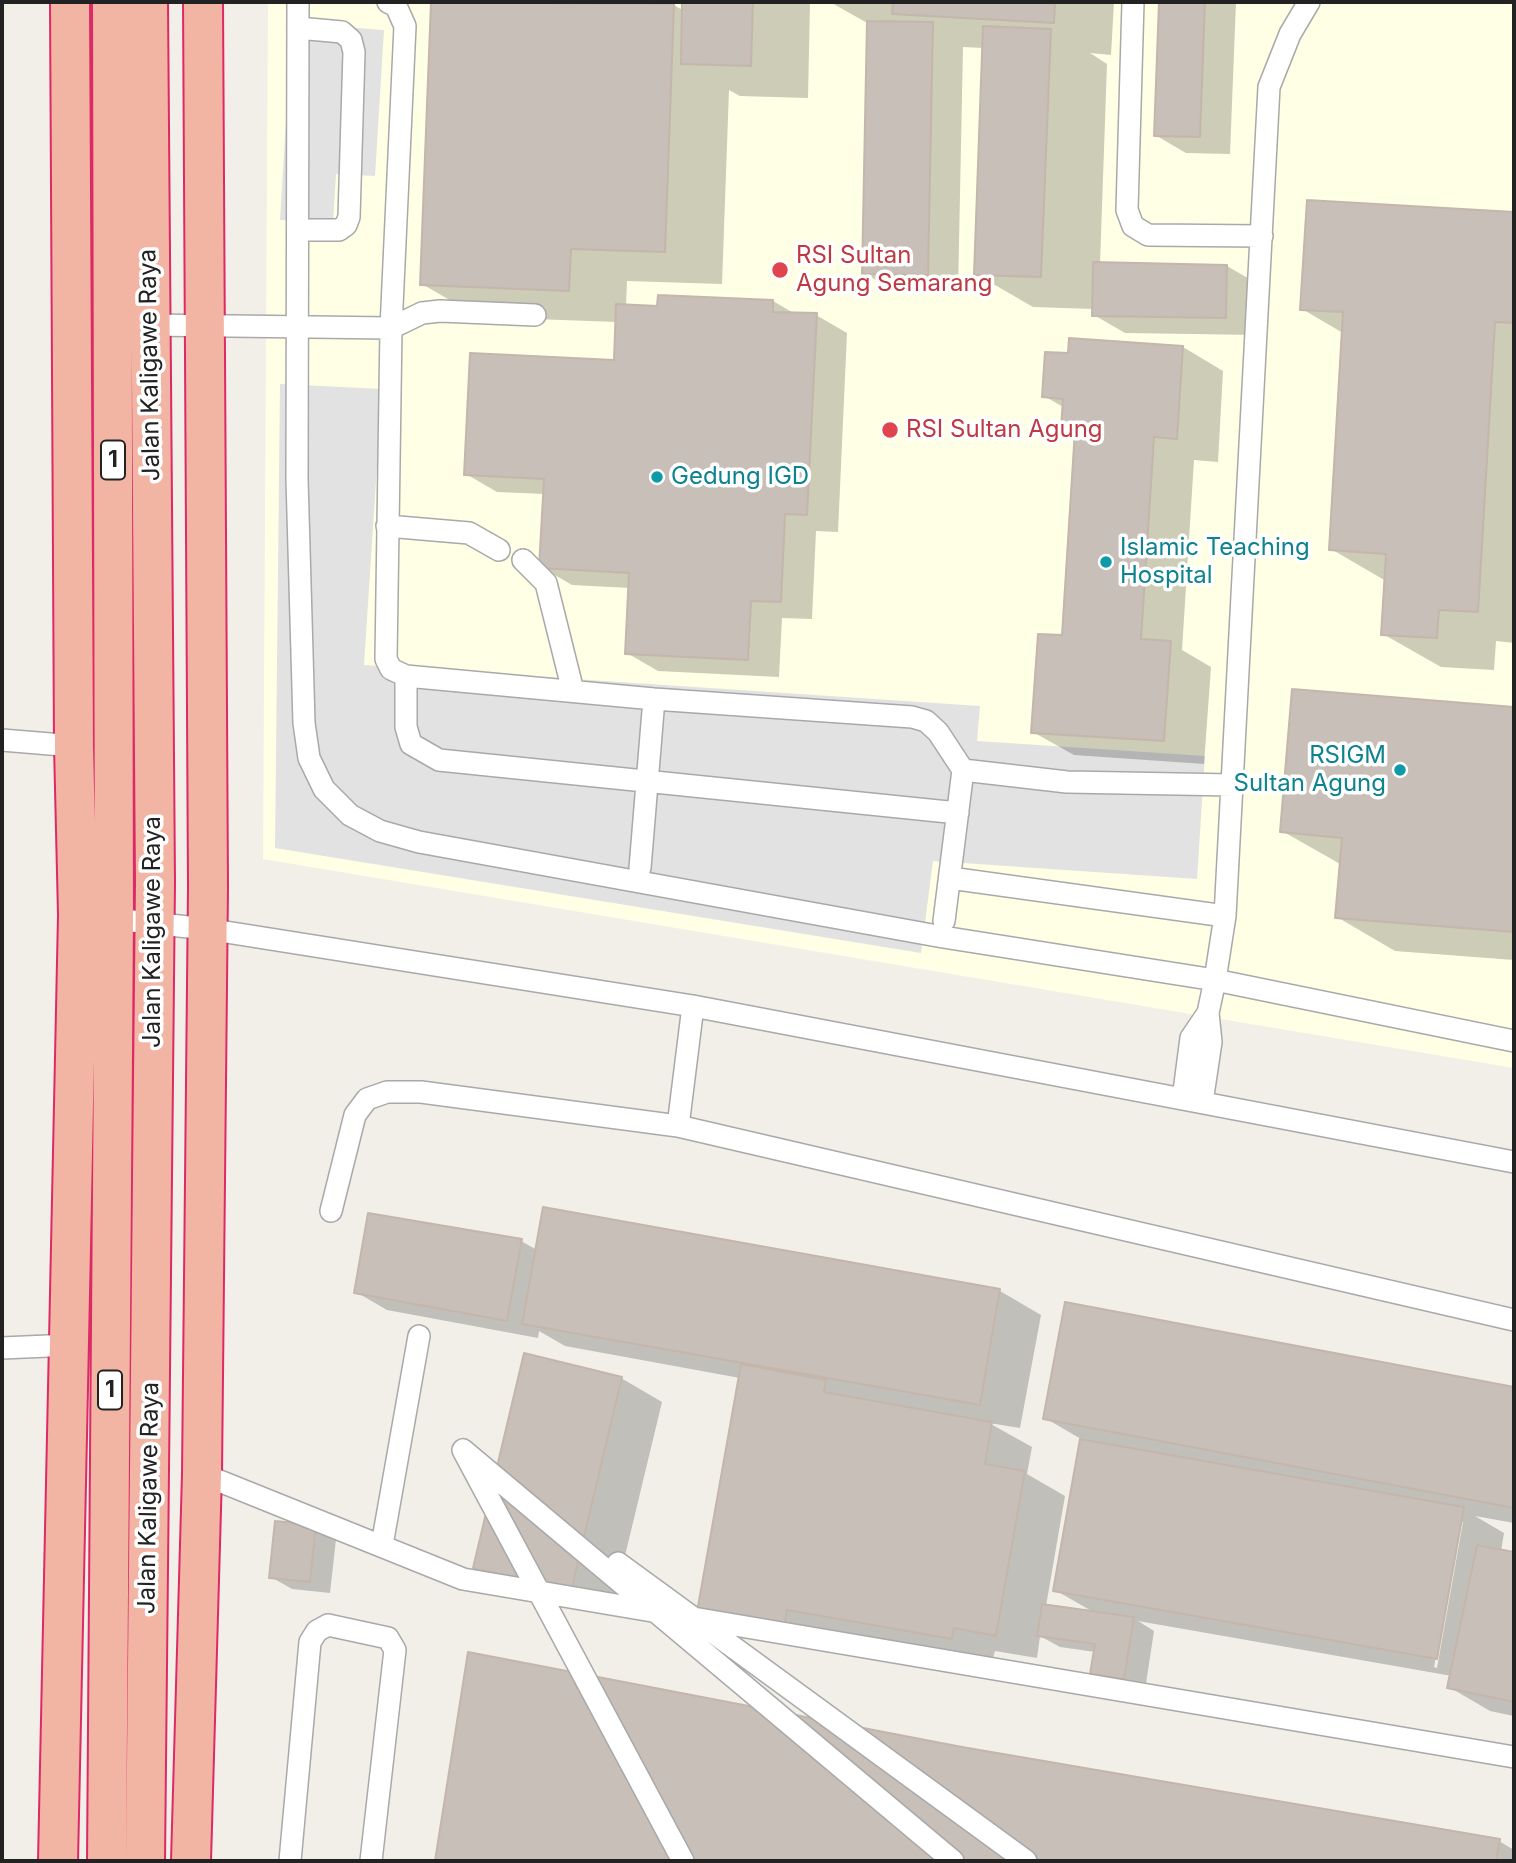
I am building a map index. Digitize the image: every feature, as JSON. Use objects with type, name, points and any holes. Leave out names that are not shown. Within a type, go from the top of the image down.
[{"type":"highway","points":[[58,1861],[71,1345],[96,917],[65,745],[70,2]]},
{"type":"highway","name":"Jalan Kaligawe Raya","points":[[107,1861],[96,917],[112,2]]},
{"type":"highway","name":"Jalan Kaligawe Raya","points":[[145,1861],[153,923],[148,2]]},
{"type":"highway","points":[[191,1861],[202,1474],[207,929],[203,2]]},
{"type":"lane","points":[[298,2],[297,479],[304,723],[309,758],[324,789],[350,815],[380,831],[419,842],[638,884],[1215,980],[1514,1041]]},
{"type":"lane","points":[[388,2],[396,6],[405,26],[391,328],[386,659],[391,669],[406,676],[654,699],[912,717],[926,721],[938,732],[963,769],[944,921]]},
{"type":"lane","points":[[1133,2],[1127,210],[1133,226],[1148,235],[1262,236]]},
{"type":"lane","points":[[1193,1101],[1211,1042],[1208,1013],[1225,916],[1269,87],[1290,34],[1309,2]]},
{"type":"lane","points":[[298,28],[342,32],[351,40],[354,52],[349,217],[346,225],[339,230],[299,230]]},
{"type":"lane","points":[[149,325],[391,328],[422,313],[440,311],[536,315]]},
{"type":"lane","points":[[387,526],[469,533],[499,550]]},
{"type":"lane","points":[[523,560],[546,583],[573,691]]},
{"type":"lane","points":[[406,676],[406,727],[411,744],[424,754],[439,760],[958,813]]},
{"type":"lane","points":[[639,867],[649,782],[654,699]]},
{"type":"lane","points":[[2,740],[65,745]]},
{"type":"lane","points":[[963,769],[1067,782],[1233,785]]},
{"type":"lane","points":[[950,878],[1225,916]]},
{"type":"lane","points":[[96,917],[207,929],[693,1006],[1514,1162]]},
{"type":"lane","points":[[678,1126],[693,1006]]},
{"type":"lane","points":[[331,1211],[355,1115],[367,1099],[387,1092],[421,1092],[678,1126],[1514,1320]]},
{"type":"lane","points":[[382,1545],[419,1336]]},
{"type":"lane","points":[[2,1348],[30,1349],[71,1345]]},
{"type":"lane","points":[[463,1450],[683,1861]]},
{"type":"lane","points":[[463,1450],[953,1861]]},
{"type":"lane","points":[[463,1450],[1026,1861]]},
{"type":"lane","points":[[202,1474],[463,1579],[1514,1757]]},
{"type":"lane","points":[[290,1861],[310,1642],[317,1631],[328,1625],[388,1638],[395,1650],[371,1861]]},
{"type":"shaded area","name":"RSI Sultan Agung","points":[[268,2],[1514,2],[1514,1068],[263,859]]},
{"type":"shaded area","points":[[292,23],[384,30],[375,176],[336,174],[333,223],[280,220]]},
{"type":"shaded area","points":[[280,384],[382,389],[364,665],[980,706],[977,741],[1205,756],[1197,879],[933,861],[921,953],[275,848]]},
{"type":"building","points":[[431,2],[674,4],[665,252],[571,249],[569,291],[420,285]]},
{"type":"building","points":[[682,2],[753,2],[751,66],[681,64]]},
{"type":"building","points":[[893,2],[1055,2],[1054,23],[892,14]]},
{"type":"building","points":[[1159,2],[1205,2],[1200,137],[1154,136]]},
{"type":"building","points":[[867,21],[933,22],[928,275],[862,274]]},
{"type":"building","points":[[983,26],[1051,29],[1041,277],[974,275]]},
{"type":"building","points":[[1307,200],[1514,212],[1514,323],[1495,322],[1478,612],[1439,610],[1437,638],[1381,635],[1386,554],[1329,550],[1343,312],[1300,310]]},
{"type":"building","points":[[1093,262],[1227,265],[1226,318],[1092,316]]},
{"type":"building","name":"Gedung IGD","points":[[658,295],[773,300],[773,312],[817,313],[807,515],[785,514],[781,602],[751,601],[748,660],[625,654],[629,573],[539,568],[544,479],[464,475],[470,353],[614,360],[616,304],[657,306]]},
{"type":"building","name":"Islamic Teaching Hospital","points":[[1069,338],[1183,346],[1177,439],[1154,437],[1141,639],[1171,641],[1164,741],[1031,733],[1038,634],[1062,635],[1075,430],[1061,429],[1063,399],[1042,397],[1045,352],[1068,353]]},
{"type":"building","name":"RSIGM Sultan Agung","points":[[1292,689],[1514,707],[1514,932],[1335,918],[1342,838],[1280,832]]},
{"type":"building","points":[[543,1207],[1000,1289],[980,1405],[522,1324]]},
{"type":"building","points":[[368,1213],[522,1239],[507,1321],[354,1293]]},
{"type":"building","points":[[1065,1302],[1514,1387],[1514,1508],[1043,1419]]},
{"type":"building","points":[[524,1353],[622,1377],[571,1592],[473,1568]]},
{"type":"building","points":[[741,1364],[826,1380],[824,1392],[992,1422],[985,1464],[1025,1471],[996,1636],[954,1628],[952,1639],[787,1610],[784,1628],[697,1612]]},
{"type":"building","points":[[1080,1439],[1464,1507],[1437,1659],[1053,1591]]},
{"type":"building","points":[[275,1521],[316,1525],[310,1582],[269,1578]]},
{"type":"building","points":[[1477,1545],[1514,1552],[1514,1702],[1447,1688]]},
{"type":"building","points":[[1042,1604],[1134,1617],[1124,1679],[1090,1674],[1095,1644],[1037,1636]]},
{"type":"building","points":[[468,1652],[962,1747],[1500,1839],[1496,1861],[435,1861]]},
{"type":"place","name":"RSI Sultan Agung Semarang","points":[[780,270]]},
{"type":"place","name":"RSI Sultan Agung","points":[[890,430]]},
{"type":"place","name":"Gedung IGD","points":[[657,477]]},
{"type":"place","name":"Islamic Teaching Hospital","points":[[1106,562]]},
{"type":"place","name":"RSIGM Sultan Agung","points":[[1400,770]]}]
